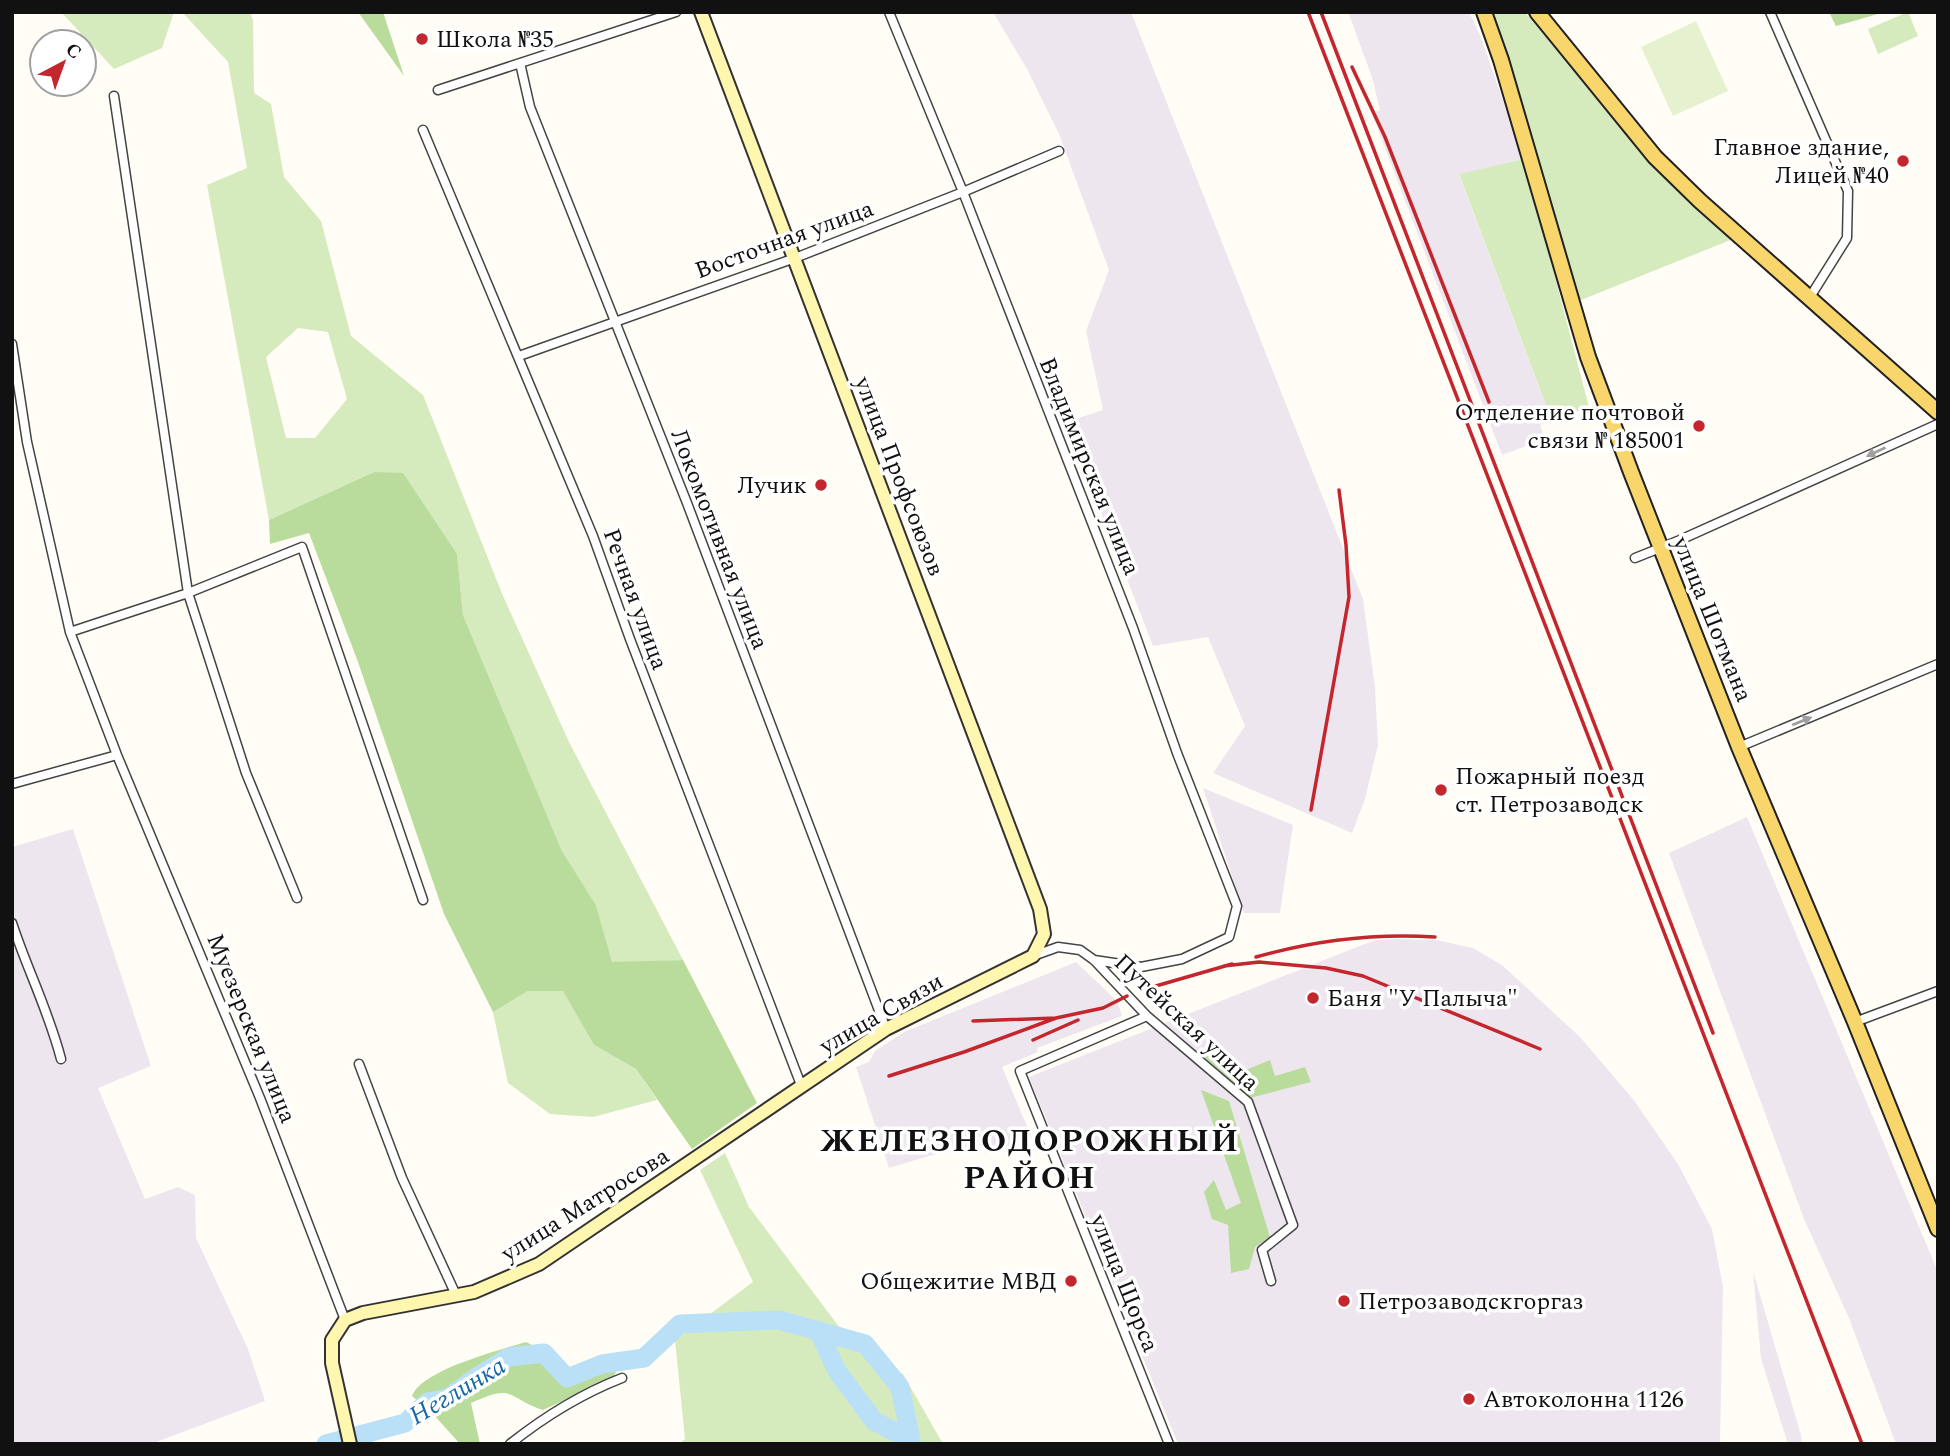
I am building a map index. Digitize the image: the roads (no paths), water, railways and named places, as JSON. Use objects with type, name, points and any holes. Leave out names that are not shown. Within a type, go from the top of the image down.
[{"type":"main road","name":"улица Профсоюзов","points":[[701,12],[1040,909],[1044,934],[1033,956]]},
{"type":"main road","name":"улица Шотмана","points":[[1484,12],[1502,60],[1588,357],[1660,549],[1739,747],[1855,1022],[1938,1229]]},
{"type":"main road","points":[[1537,12],[1655,157],[1700,201],[1938,412]]},
{"type":"main road","name":"улица Связи","points":[[754,1116],[886,1028],[1033,956]]},
{"type":"main road","name":"улица Матросова","points":[[345,1320],[363,1313],[474,1292],[539,1264],[754,1116]]},
{"type":"main road","points":[[345,1320],[332,1340],[332,1363],[350,1444]]},
{"type":"street","points":[[438,90],[677,12]]},
{"type":"street","name":"Владимирская улица","points":[[889,12],[963,192],[1133,628],[1177,753],[1237,906],[1228,937],[1182,959],[1141,967],[1094,960]]},
{"type":"street","points":[[1770,12],[1848,191],[1847,238],[1810,297]]},
{"type":"street","name":"Локомотивная улица","points":[[520,63],[530,107],[687,503],[886,1028]]},
{"type":"street","points":[[114,96],[188,593],[246,773],[297,898]]},
{"type":"street","name":"Речная улица","points":[[423,130],[593,536],[657,713],[801,1086]]},
{"type":"street","name":"Восточная улица","points":[[519,356],[795,258],[963,192],[1059,150]]},
{"type":"street","name":"Муезерская улица","points":[[12,344],[27,442],[70,632],[117,755],[260,1098],[345,1320]]},
{"type":"street","points":[[1635,558],[1938,424]]},
{"type":"street","points":[[70,632],[188,593],[302,547],[423,900]]},
{"type":"street","points":[[1739,747],[1938,664]]},
{"type":"street","points":[[12,784],[117,755]]},
{"type":"street","points":[[12,923],[27,969],[55,1034],[61,1059]]},
{"type":"street","name":"Путейская улица","points":[[1033,956],[1058,947],[1080,950],[1094,960],[1147,1016],[1248,1102],[1293,1225],[1262,1250],[1271,1281]]},
{"type":"street","points":[[1855,1022],[1938,990]]},
{"type":"street","name":"улица Щорса","points":[[1147,1016],[1020,1071],[1169,1444]]},
{"type":"street","points":[[359,1064],[402,1178],[456,1295]]},
{"type":"street","points":[[510,1444],[557,1411],[600,1386],[622,1378]]},
{"type":"waterway","name":"Неглинка","points":[[326,1444],[405,1423],[427,1402],[448,1398],[509,1357],[544,1353],[567,1378],[602,1364],[644,1358],[680,1324],[779,1320],[865,1344],[900,1387],[911,1440],[907,1444]]},
{"type":"waterway","points":[[818,1330],[837,1371],[874,1421],[911,1440]]},
{"type":"railway","points":[[1308,12],[1862,1444]]},
{"type":"railway","points":[[1321,12],[1713,1033]]},
{"type":"railway","points":[[1352,67],[1385,137],[1489,402]]},
{"type":"railway","points":[[1311,810],[1349,597],[1339,490]]},
{"type":"railway","points":[[1256,957],[1345,939],[1435,937]]},
{"type":"railway","points":[[1224,966],[1259,962],[1326,968],[1363,976],[1540,1049]]},
{"type":"railway","points":[[1142,990],[1232,964]]},
{"type":"railway","points":[[973,1021],[1056,1018],[1103,1008],[1127,996]]},
{"type":"railway","points":[[889,1076],[1056,1018]]},
{"type":"railway","points":[[1033,1040],[1078,1020]]},
{"type":"place","name":"Школа №35","points":[[422,39]]},
{"type":"place","name":"Главное здание, Лицей №40","points":[[1903,161]]},
{"type":"place","name":"Отделение почтовой связи № 185001","points":[[1699,426]]},
{"type":"place","name":"Лучик","points":[[821,485]]},
{"type":"place","name":"Пожарный поезд ст. Петрозаводск","points":[[1441,790]]},
{"type":"place","name":"Баня \"У Палыча\"","points":[[1313,998]]},
{"type":"place","name":"Общежитие МВД","points":[[1071,1281]]},
{"type":"place","name":"Петрозаводскгоргаз","points":[[1344,1301]]},
{"type":"place","name":"Автоколонна 1126","points":[[1469,1399]]},
{"type":"district","name":"ЖЕЛЕЗНОДОРОЖНЫЙ РАЙОН","points":[[1030,1158]]}]
